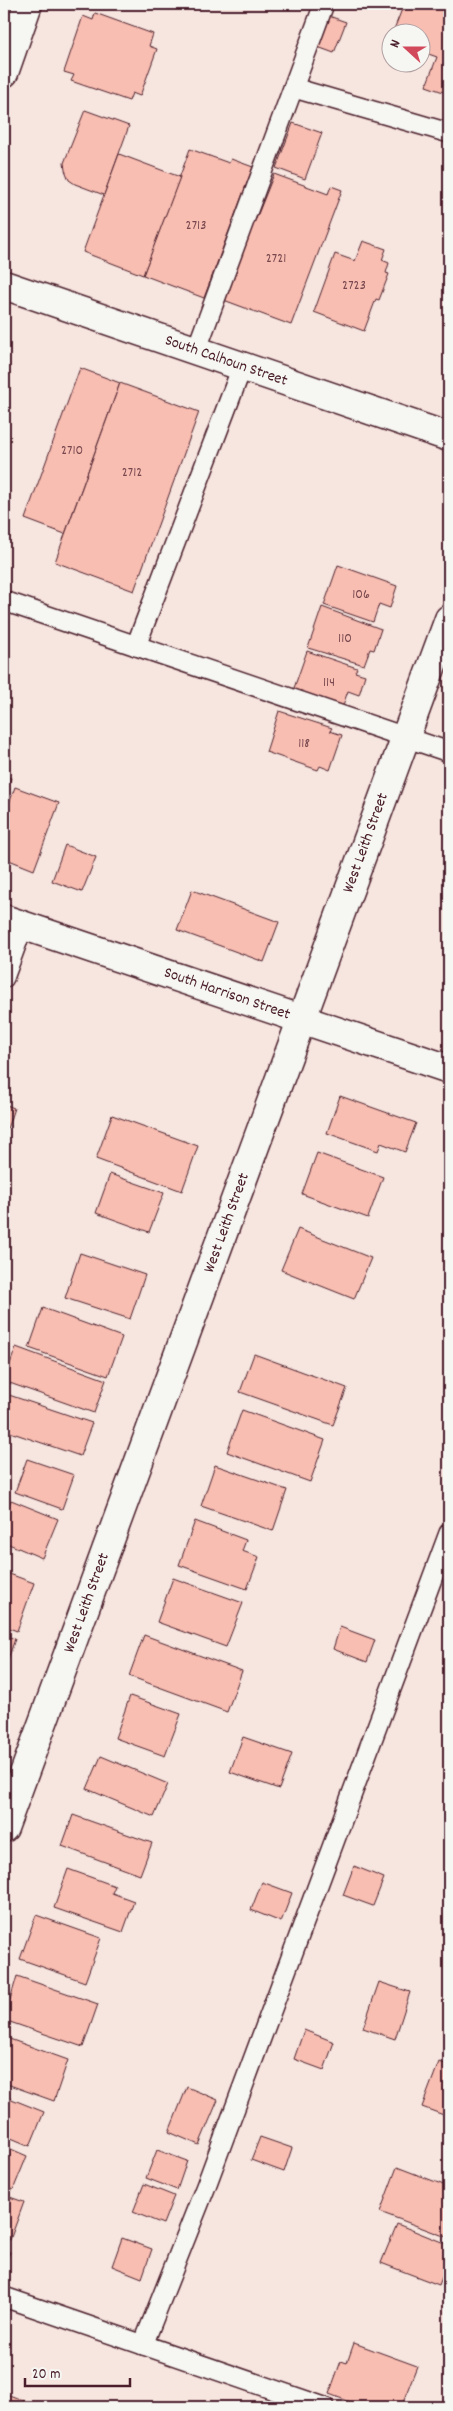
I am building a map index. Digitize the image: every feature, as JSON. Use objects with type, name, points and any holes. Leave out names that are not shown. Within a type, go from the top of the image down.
[{"type":"street","points":[[4,73],[28,4]]},
{"type":"street","name":"South Calhoun Street","points":[[4,286],[449,437]]},
{"type":"street","name":"West Leith Street","points":[[4,1828],[302,1020],[404,736],[442,660],[449,619]]},
{"type":"street","name":"South Harrison Street","points":[[14,923],[449,1069]]},
{"type":"lane","points":[[196,351],[324,4]]},
{"type":"lane","points":[[294,88],[449,133]]},
{"type":"lane","points":[[136,646],[242,367]]},
{"type":"lane","points":[[4,601],[449,752]]},
{"type":"lane","points":[[4,978],[14,923]]},
{"type":"lane","points":[[143,2345],[209,2177],[449,1533]]},
{"type":"lane","points":[[4,2297],[324,2407]]},
{"type":"building","points":[[404,4],[449,4],[449,94],[426,86],[437,57],[430,55],[430,22],[397,22]]},
{"type":"building","points":[[95,13],[153,34],[149,46],[157,49],[140,96],[132,93],[129,101],[71,81],[74,75],[64,72],[83,16],[93,20]]},
{"type":"building","points":[[326,15],[346,22],[334,53],[315,46]]},
{"type":"building","points":[[85,110],[129,126],[104,195],[75,184],[69,180],[65,170],[64,163]]},
{"type":"building","points":[[293,123],[322,133],[305,179],[276,168]]},
{"type":"building","points":[[190,149],[229,163],[231,159],[253,167],[204,298],[143,275]]},
{"type":"building","points":[[119,154],[180,177],[143,275],[83,252]]},
{"type":"building","points":[[274,174],[328,194],[331,186],[342,190],[291,325],[221,299],[252,217],[256,219]]},
{"type":"building","points":[[363,241],[386,249],[382,260],[389,263],[386,273],[389,274],[379,300],[376,299],[364,331],[314,312],[335,254],[355,261]]},
{"type":"building","points":[[80,368],[120,383],[65,534],[25,519]]},
{"type":"building","points":[[120,383],[199,412],[134,591],[55,562]]},
{"type":"building","points":[[338,565],[397,586],[390,608],[379,604],[373,622],[324,605]]},
{"type":"building","points":[[322,607],[381,629],[374,650],[370,649],[364,665],[308,648]]},
{"type":"building","points":[[307,651],[357,668],[355,672],[365,675],[359,695],[348,691],[342,708],[293,691]]},
{"type":"building","points":[[279,711],[332,728],[330,731],[342,735],[330,770],[320,766],[318,770],[266,752]]},
{"type":"building","points":[[4,776],[11,778],[4,798]]},
{"type":"building","points":[[15,787],[59,803],[34,870],[4,858],[4,818]]},
{"type":"building","points":[[65,845],[96,857],[82,892],[52,881]]},
{"type":"building","points":[[192,890],[279,922],[264,962],[177,930]]},
{"type":"building","points":[[340,1096],[416,1123],[405,1152],[381,1143],[378,1151],[327,1133]]},
{"type":"building","points":[[4,1104],[14,1108],[7,1129],[4,1128]]},
{"type":"building","points":[[112,1115],[198,1146],[182,1191],[96,1159]]},
{"type":"building","points":[[317,1153],[383,1177],[368,1218],[302,1194]]},
{"type":"building","points":[[110,1174],[164,1193],[149,1232],[96,1213]]},
{"type":"building","points":[[298,1229],[371,1258],[354,1299],[281,1270]]},
{"type":"building","points":[[80,1253],[145,1275],[130,1319],[65,1298]]},
{"type":"building","points":[[43,1308],[122,1337],[108,1376],[29,1348]]},
{"type":"building","points":[[16,1347],[106,1380],[94,1413],[4,1381]]},
{"type":"building","points":[[254,1354],[347,1388],[333,1425],[240,1392]]},
{"type":"building","points":[[6,1394],[92,1423],[80,1456],[4,1430],[4,1402]]},
{"type":"building","points":[[242,1410],[325,1440],[310,1482],[227,1452]]},
{"type":"building","points":[[27,1459],[74,1475],[62,1509],[15,1492]]},
{"type":"building","points":[[215,1465],[287,1490],[273,1531],[201,1506]]},
{"type":"building","points":[[11,1500],[58,1519],[42,1558],[4,1542],[4,1517]]},
{"type":"building","points":[[195,1521],[246,1540],[242,1551],[259,1557],[247,1589],[179,1565]]},
{"type":"building","points":[[4,1572],[34,1583],[17,1631],[4,1626]]},
{"type":"building","points":[[173,1578],[243,1603],[226,1647],[157,1622]]},
{"type":"building","points":[[340,1627],[375,1640],[367,1662],[333,1649]]},
{"type":"building","points":[[4,1635],[15,1639],[4,1670]]},
{"type":"building","points":[[144,1635],[242,1671],[227,1712],[129,1676]]},
{"type":"building","points":[[130,1696],[181,1714],[165,1756],[115,1738]]},
{"type":"building","points":[[243,1737],[292,1754],[279,1789],[230,1772]]},
{"type":"building","points":[[101,1756],[168,1784],[154,1817],[87,1789]]},
{"type":"building","points":[[73,1815],[152,1843],[140,1875],[62,1846]]},
{"type":"building","points":[[354,1866],[384,1878],[373,1906],[343,1895]]},
{"type":"building","points":[[68,1869],[115,1886],[112,1893],[134,1901],[123,1932],[54,1908]]},
{"type":"building","points":[[262,1882],[292,1893],[281,1922],[251,1910]]},
{"type":"building","points":[[36,1915],[101,1938],[85,1982],[20,1959]]},
{"type":"building","points":[[17,1976],[98,2004],[83,2047],[4,2020]]},
{"type":"building","points":[[379,1982],[410,1992],[395,2039],[363,2028]]},
{"type":"building","points":[[304,2030],[334,2042],[324,2070],[294,2059]]},
{"type":"building","points":[[4,2037],[68,2060],[54,2101],[4,2083]]},
{"type":"building","points":[[439,2062],[449,2065],[449,2117],[422,2107]]},
{"type":"building","points":[[187,2087],[218,2100],[199,2145],[169,2132]]},
{"type":"building","points":[[4,2096],[44,2112],[30,2146],[4,2135]]},
{"type":"building","points":[[260,2137],[292,2148],[284,2172],[251,2160]]},
{"type":"building","points":[[4,2146],[27,2156],[13,2190],[4,2186]]},
{"type":"building","points":[[157,2150],[187,2161],[177,2190],[146,2178]]},
{"type":"building","points":[[397,2167],[449,2187],[449,2238],[380,2212]]},
{"type":"building","points":[[144,2184],[174,2196],[163,2224],[133,2212]]},
{"type":"building","points":[[4,2195],[24,2202],[10,2240],[4,2238]]},
{"type":"building","points":[[397,2224],[449,2245],[449,2259],[439,2285],[381,2263]]},
{"type":"building","points":[[122,2238],[152,2249],[142,2278],[112,2266]]},
{"type":"building","points":[[4,2250],[10,2252],[4,2270]]},
{"type":"building","points":[[354,2343],[417,2366],[401,2407],[364,2407],[329,2394],[341,2361],[347,2363]]},
{"type":"building","points":[[4,2393],[30,2403],[29,2407],[4,2407]]}]
